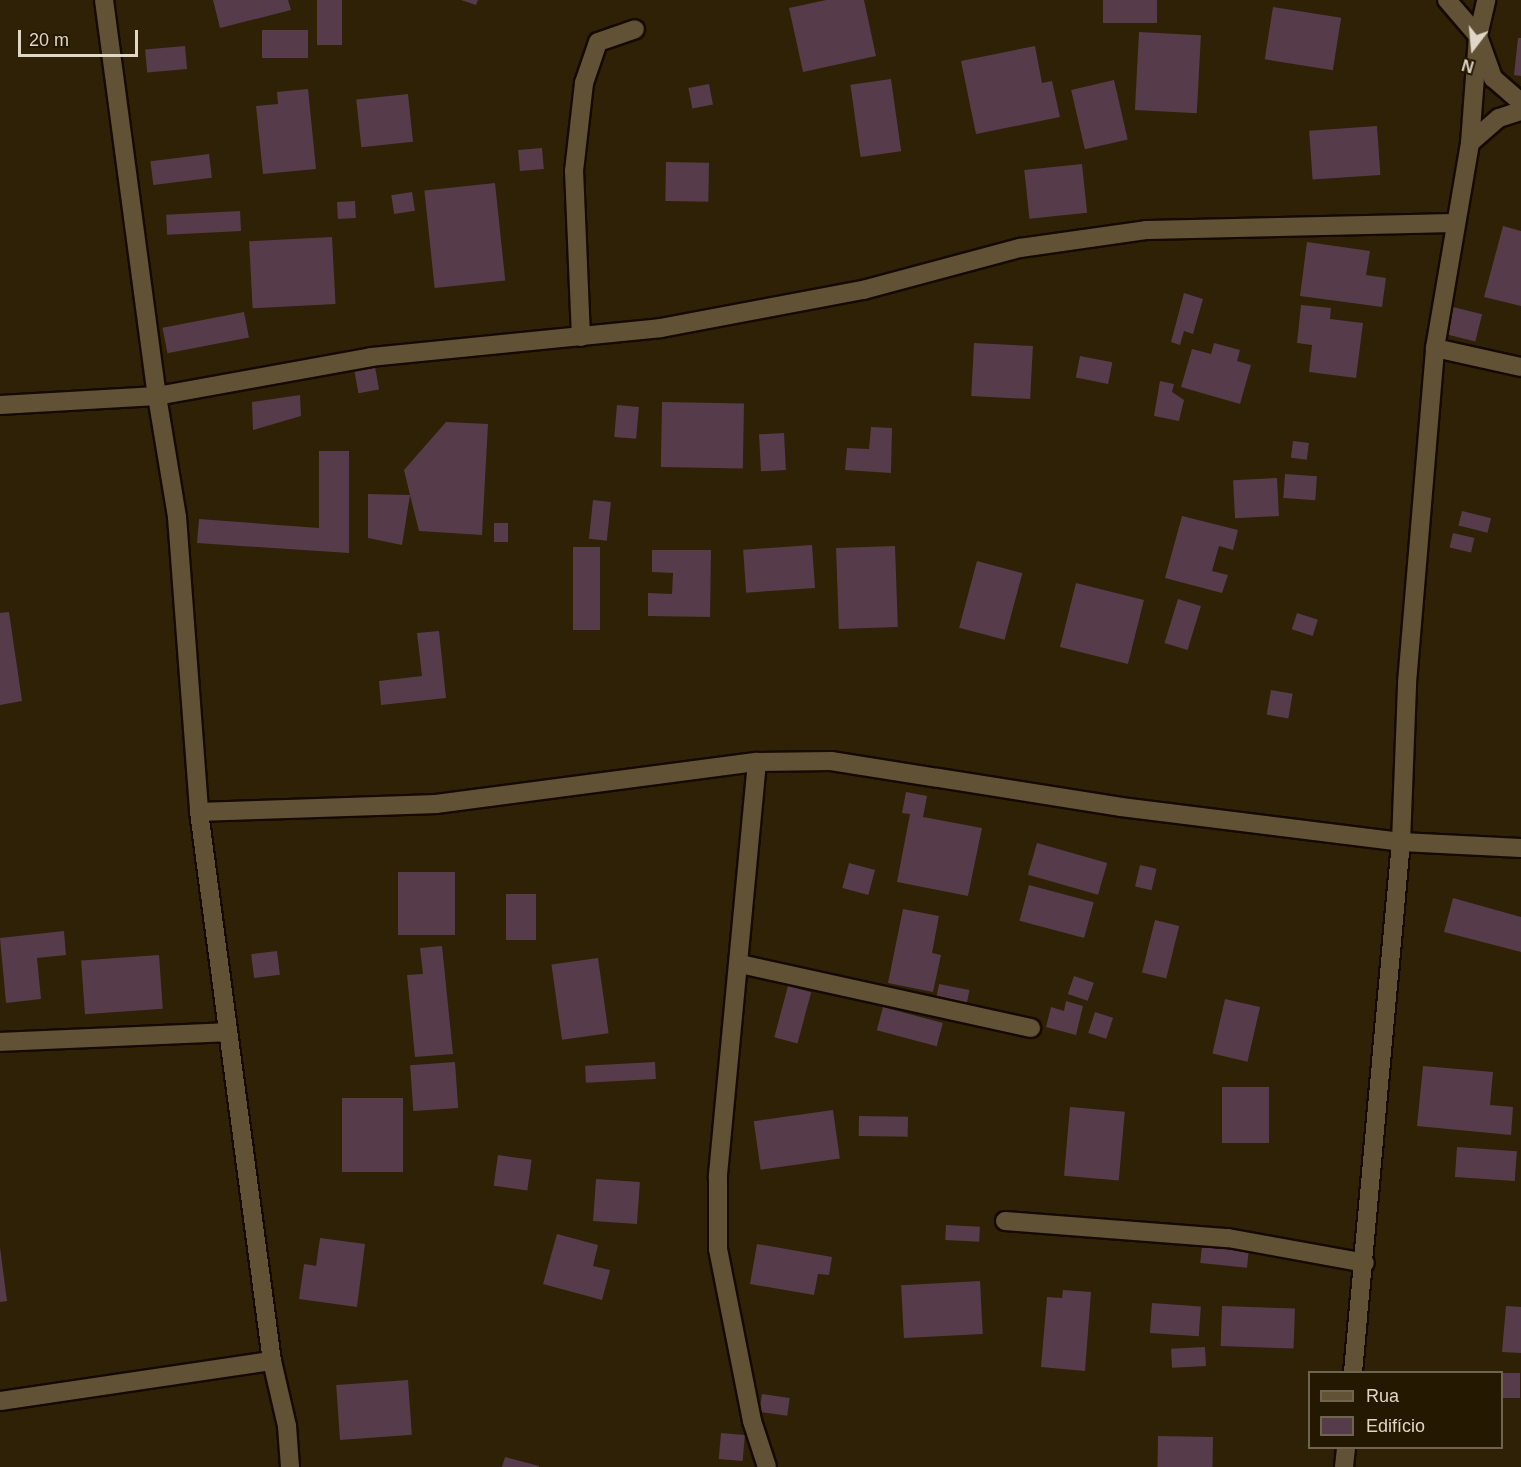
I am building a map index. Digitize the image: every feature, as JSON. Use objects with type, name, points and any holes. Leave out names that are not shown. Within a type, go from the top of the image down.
[{"type":"street","points":[[104,0],[157,396],[177,517],[199,812],[272,1361],[287,1426],[290,1467]]},
{"type":"street","points":[[1448,0],[1478,36],[1493,78],[1521,102]]},
{"type":"street","points":[[1353,1371],[1365,1263],[1401,842],[1407,683],[1435,348],[1470,143],[1478,36],[1486,0]]},
{"type":"street","points":[[581,337],[574,171],[584,84],[598,42],[635,29]]},
{"type":"street","points":[[1470,143],[1499,118],[1521,111]]},
{"type":"street","points":[[0,405],[157,396],[371,357],[581,337],[755,314],[863,290],[1020,248],[1146,230],[1456,223]]},
{"type":"street","points":[[1435,348],[1521,367]]},
{"type":"street","points":[[199,812],[436,804],[757,762],[831,761],[1121,807],[1401,842],[1521,848]]},
{"type":"street","points":[[757,762],[740,964],[718,1178],[718,1248],[752,1421],[766,1467]]},
{"type":"street","points":[[740,964],[1031,1029]]},
{"type":"street","points":[[0,1042],[228,1032]]},
{"type":"street","points":[[1005,1221],[1228,1238],[1365,1263]]},
{"type":"street","points":[[0,1401],[272,1361]]},
{"type":"street","points":[[1344,1467],[1346,1449]]},
{"type":"building","points":[[213,0],[288,0],[291,10],[220,28]]},
{"type":"building","points":[[317,0],[342,0],[342,45],[317,45]]},
{"type":"building","points":[[461,0],[478,0],[476,5]]},
{"type":"building","points":[[826,0],[864,0],[876,56],[803,72],[789,8]]},
{"type":"building","points":[[1103,0],[1157,0],[1157,23],[1103,23]]},
{"type":"building","points":[[1273,7],[1341,18],[1333,70],[1265,59]]},
{"type":"building","points":[[262,30],[308,30],[308,58],[262,58]]},
{"type":"building","points":[[1139,32],[1201,35],[1197,113],[1135,110]]},
{"type":"building","points":[[1518,38],[1521,38],[1521,76],[1514,75]]},
{"type":"building","points":[[185,46],[187,69],[147,72],[145,49]]},
{"type":"building","points":[[1035,46],[1042,83],[1052,81],[1060,117],[976,134],[961,61]]},
{"type":"building","points":[[891,79],[901,151],[861,157],[850,85]]},
{"type":"building","points":[[1114,80],[1128,139],[1085,149],[1071,90]]},
{"type":"building","points":[[709,84],[713,105],[692,109],[688,88]]},
{"type":"building","points":[[308,89],[316,169],[263,174],[256,106],[278,104],[277,92]]},
{"type":"building","points":[[408,94],[413,142],[361,147],[356,99]]},
{"type":"building","points":[[1377,126],[1380,175],[1313,180],[1309,131]]},
{"type":"building","points":[[542,148],[544,169],[520,171],[518,150]]},
{"type":"building","points":[[209,154],[212,178],[153,185],[150,161]]},
{"type":"building","points":[[666,162],[709,163],[708,202],[665,201]]},
{"type":"building","points":[[1082,164],[1087,213],[1029,219],[1024,170]]},
{"type":"building","points":[[495,183],[505,280],[435,288],[424,190]]},
{"type":"building","points":[[412,192],[415,211],[394,214],[391,195]]},
{"type":"building","points":[[355,201],[356,218],[338,219],[337,202]]},
{"type":"building","points":[[240,211],[241,231],[167,235],[166,215]]},
{"type":"building","points":[[1503,226],[1521,231],[1521,306],[1484,297]]},
{"type":"building","points":[[332,237],[336,304],[253,308],[249,241]]},
{"type":"building","points":[[1307,242],[1370,251],[1366,275],[1386,278],[1382,307],[1300,296]]},
{"type":"building","points":[[1184,293],[1203,299],[1193,334],[1184,331],[1180,345],[1171,342]]},
{"type":"building","points":[[1301,305],[1331,308],[1330,319],[1363,323],[1356,378],[1309,372],[1312,345],[1297,343]]},
{"type":"building","points":[[1453,307],[1482,314],[1475,341],[1446,334]]},
{"type":"building","points":[[244,312],[249,338],[167,353],[163,328]]},
{"type":"building","points":[[974,343],[1033,346],[1030,399],[971,396]]},
{"type":"building","points":[[1214,343],[1240,350],[1237,361],[1251,365],[1240,404],[1181,387],[1192,349],[1211,354]]},
{"type":"building","points":[[1080,356],[1112,362],[1108,384],[1076,378]]},
{"type":"building","points":[[374,361],[379,390],[358,393],[353,365]]},
{"type":"building","points":[[1160,381],[1174,384],[1172,392],[1184,400],[1179,421],[1154,416]]},
{"type":"building","points":[[300,395],[301,416],[253,430],[252,402]]},
{"type":"building","points":[[662,402],[744,403],[743,468],[661,467]]},
{"type":"building","points":[[617,405],[639,407],[636,439],[614,437]]},
{"type":"building","points":[[446,422],[488,424],[482,535],[419,531],[404,470]]},
{"type":"building","points":[[871,427],[892,428],[891,473],[845,470],[847,448],[869,449]]},
{"type":"building","points":[[784,433],[786,470],[761,471],[759,434]]},
{"type":"building","points":[[1293,441],[1309,443],[1307,460],[1291,458]]},
{"type":"building","points":[[319,451],[349,451],[349,553],[197,543],[199,519],[319,528]]},
{"type":"building","points":[[1285,474],[1317,476],[1315,500],[1283,498]]},
{"type":"building","points":[[1277,478],[1279,516],[1235,518],[1233,480]]},
{"type":"building","points":[[368,494],[410,495],[402,545],[368,538]]},
{"type":"building","points":[[593,500],[611,502],[607,541],[589,539]]},
{"type":"building","points":[[1462,511],[1491,518],[1487,533],[1458,526]]},
{"type":"building","points":[[1182,516],[1238,530],[1233,550],[1219,546],[1212,571],[1228,575],[1222,593],[1165,578]]},
{"type":"building","points":[[494,523],[508,523],[508,542],[494,542]]},
{"type":"building","points":[[1453,533],[1474,538],[1471,553],[1450,548]]},
{"type":"building","points":[[812,545],[815,588],[746,593],[743,550]]},
{"type":"building","points":[[895,546],[898,627],[839,629],[836,548]]},
{"type":"building","points":[[573,547],[600,547],[600,630],[573,630]]},
{"type":"building","points":[[652,550],[711,550],[710,617],[648,616],[648,593],[672,594],[673,573],[652,572]]},
{"type":"building","points":[[977,561],[1022,573],[1005,640],[959,628]]},
{"type":"building","points":[[1076,583],[1144,600],[1128,664],[1060,647]]},
{"type":"building","points":[[1178,599],[1201,606],[1188,650],[1165,643]]},
{"type":"building","points":[[9,612],[22,701],[0,705],[0,613]]},
{"type":"building","points":[[1297,613],[1318,620],[1313,636],[1292,629]]},
{"type":"building","points":[[439,631],[446,698],[381,705],[379,681],[422,676],[417,633]]},
{"type":"building","points":[[1271,690],[1293,694],[1288,718],[1267,715]]},
{"type":"building","points":[[906,792],[927,796],[923,817],[982,828],[968,896],[897,882],[910,814],[902,813]]},
{"type":"building","points":[[1037,843],[1107,863],[1098,895],[1028,875]]},
{"type":"building","points":[[849,863],[875,870],[868,895],[842,888]]},
{"type":"building","points":[[1140,865],[1157,869],[1152,890],[1135,886]]},
{"type":"building","points":[[398,872],[455,872],[455,935],[398,935]]},
{"type":"building","points":[[1029,885],[1094,902],[1084,938],[1019,921]]},
{"type":"building","points":[[506,894],[536,894],[536,940],[506,940]]},
{"type":"building","points":[[1453,898],[1521,917],[1521,952],[1444,932]]},
{"type":"building","points":[[903,909],[939,916],[932,953],[941,955],[933,992],[888,983]]},
{"type":"building","points":[[1155,920],[1179,926],[1166,978],[1142,972]]},
{"type":"building","points":[[64,931],[66,955],[37,958],[41,999],[6,1003],[0,938]]},
{"type":"building","points":[[442,946],[453,1054],[415,1057],[407,975],[423,974],[420,948]]},
{"type":"building","points":[[277,951],[280,975],[254,978],[251,954]]},
{"type":"building","points":[[159,955],[163,1009],[85,1014],[81,960]]},
{"type":"building","points":[[598,958],[609,1033],[562,1040],[551,965]]},
{"type":"building","points":[[1074,976],[1094,983],[1088,1001],[1068,994]]},
{"type":"building","points":[[939,984],[969,990],[967,1004],[936,998]]},
{"type":"building","points":[[788,986],[811,992],[797,1043],[774,1037]]},
{"type":"building","points":[[1225,999],[1260,1007],[1247,1062],[1212,1054]]},
{"type":"building","points":[[1066,1001],[1083,1006],[1076,1035],[1046,1027],[1051,1007],[1064,1011]]},
{"type":"building","points":[[883,1007],[943,1023],[937,1046],[877,1030]]},
{"type":"building","points":[[1095,1012],[1113,1018],[1106,1039],[1088,1033]]},
{"type":"building","points":[[455,1062],[458,1108],[413,1111],[410,1065]]},
{"type":"building","points":[[655,1062],[656,1079],[586,1083],[585,1066]]},
{"type":"building","points":[[1423,1066],[1493,1072],[1490,1105],[1513,1107],[1511,1135],[1417,1126]]},
{"type":"building","points":[[1222,1087],[1269,1087],[1269,1143],[1222,1143]]},
{"type":"building","points":[[342,1098],[403,1098],[403,1172],[342,1172]]},
{"type":"building","points":[[1070,1107],[1125,1112],[1119,1181],[1064,1176]]},
{"type":"building","points":[[833,1110],[840,1159],[761,1170],[754,1121]]},
{"type":"building","points":[[859,1116],[908,1117],[908,1137],[859,1136]]},
{"type":"building","points":[[1457,1147],[1517,1151],[1515,1181],[1455,1177]]},
{"type":"building","points":[[498,1155],[532,1160],[527,1190],[494,1186]]},
{"type":"building","points":[[596,1179],[640,1182],[637,1224],[593,1221]]},
{"type":"building","points":[[946,1225],[980,1227],[979,1242],[945,1240]]},
{"type":"building","points":[[557,1234],[598,1245],[593,1266],[610,1270],[602,1300],[543,1284]]},
{"type":"building","points":[[320,1238],[365,1244],[357,1307],[299,1299],[304,1264],[316,1266]]},
{"type":"building","points":[[757,1244],[832,1257],[829,1275],[818,1274],[814,1295],[750,1284]]},
{"type":"building","points":[[1202,1246],[1249,1251],[1247,1268],[1200,1263]]},
{"type":"building","points":[[0,1247],[7,1301],[0,1302]]},
{"type":"building","points":[[980,1281],[983,1334],[904,1338],[901,1285]]},
{"type":"building","points":[[1063,1290],[1091,1292],[1085,1371],[1041,1367],[1047,1297],[1062,1298]]},
{"type":"building","points":[[1152,1303],[1201,1306],[1199,1336],[1150,1333]]},
{"type":"building","points":[[1222,1306],[1295,1309],[1294,1349],[1221,1346]]},
{"type":"building","points":[[1506,1306],[1521,1307],[1521,1353],[1502,1352]]},
{"type":"building","points":[[1205,1347],[1206,1366],[1172,1368],[1171,1349]]},
{"type":"building","points":[[1503,1373],[1520,1373],[1520,1398],[1503,1398]]},
{"type":"building","points":[[408,1380],[412,1435],[340,1440],[336,1385]]},
{"type":"building","points":[[762,1394],[790,1398],[787,1416],[759,1412]]},
{"type":"building","points":[[721,1433],[745,1435],[743,1461],[719,1459]]},
{"type":"building","points":[[1158,1436],[1213,1437],[1212,1467],[1157,1467]]},
{"type":"building","points":[[505,1457],[539,1466],[539,1467],[502,1467]]}]
